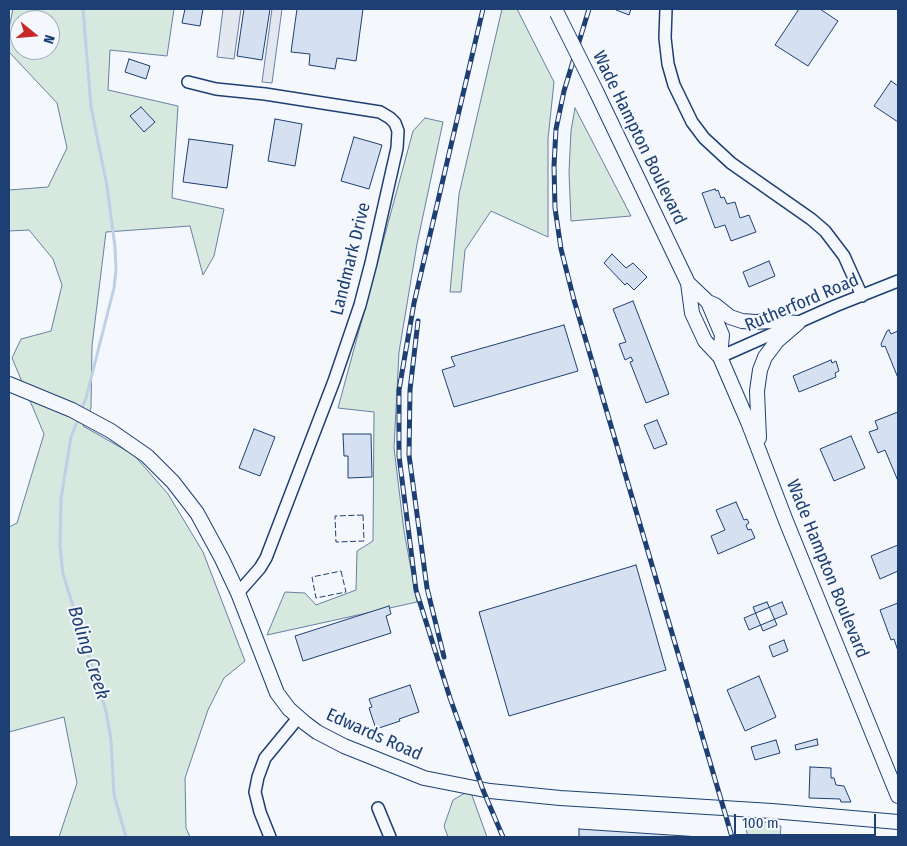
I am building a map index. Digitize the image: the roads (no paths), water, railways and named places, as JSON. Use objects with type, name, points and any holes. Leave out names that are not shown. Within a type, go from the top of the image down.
[{"type":"main road","name":"Wade Hampton Boulevard","points":[[556,11],[688,283],[692,313],[705,341],[720,357],[760,451],[786,521],[898,796]]},
{"type":"main road","name":"Wade Hampton Boulevard","points":[[688,283],[708,302],[722,335],[720,357]]},
{"type":"main road","points":[[708,302],[730,317],[742,321],[798,323]]},
{"type":"main road","points":[[760,451],[757,391],[760,370],[765,357],[777,341],[798,323]]},
{"type":"main road","name":"Edwards Road","points":[[9,384],[78,413],[132,445],[159,467],[173,482],[186,498],[208,533],[238,593],[272,684],[282,701],[298,718],[329,739],[378,761],[424,778],[483,790],[560,798],[786,812],[898,822]]},
{"type":"street","points":[[666,9],[665,38],[668,64],[674,85],[692,122],[704,138],[731,163],[811,219],[825,231],[844,256],[862,296]]},
{"type":"street","name":"Landmark Drive","points":[[188,82],[216,89],[265,94],[380,112],[395,123],[399,134],[360,304],[334,381],[266,558],[260,568],[238,593]]},
{"type":"street","name":"Rutherford Road","points":[[720,357],[898,281]]},
{"type":"street","points":[[270,837],[260,812],[255,792],[258,777],[265,758],[298,718]]},
{"type":"street","points":[[378,808],[390,837]]},
{"type":"waterway","points":[[81,411],[114,288],[116,270],[107,186],[91,107],[83,9]]},
{"type":"waterway","name":"Boling Creek","points":[[79,417],[71,437],[61,499],[60,546],[63,574],[106,711],[111,740],[114,795],[126,837]]},
{"type":"railway","points":[[483,9],[414,303],[399,390],[399,456],[416,590],[450,698],[483,790],[503,837]]},
{"type":"railway","points":[[589,9],[564,91],[556,129],[554,166],[555,208],[561,249],[574,300],[732,837]]},
{"type":"railway","points":[[418,321],[410,390],[409,455],[427,588],[444,657]]}]
